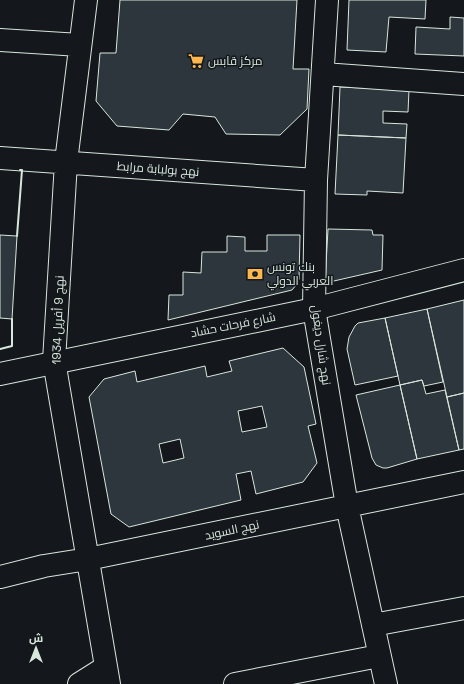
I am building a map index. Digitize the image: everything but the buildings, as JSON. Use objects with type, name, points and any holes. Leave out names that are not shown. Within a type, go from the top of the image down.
[{"type":"street","name":"نهج 9 أفريل 1934","points":[[86,0],[66,162],[54,362],[107,675]]},
{"type":"street","name":"نهج شارل ديغول","points":[[327,0],[316,180],[314,309],[347,506],[386,684]]},
{"type":"street","points":[[0,40],[80,45]]},
{"type":"street","points":[[323,74],[464,84]]},
{"type":"street","name":"نهج بولبابة مرابط","points":[[0,158],[316,180]]},
{"type":"street","name":"شارع فرحات حشاد","points":[[0,374],[314,309],[464,270]]},
{"type":"street","name":"نهج السويد","points":[[0,577],[44,566],[88,560],[464,482]]},
{"type":"street","points":[[373,625],[464,608]]},
{"type":"street","points":[[235,684],[379,656]]},
{"type":"street","points":[[79,684],[107,675]]},
{"type":"wall","points":[[17,236],[22,170],[20,170]]},
{"type":"wall","points":[[0,349],[12,346],[12,319]]},
{"type":"place","name":"مركز قابس","points":[[196,61]]},
{"type":"place","name":"بنك تونس العربي الدولي","points":[[255,274]]}]
